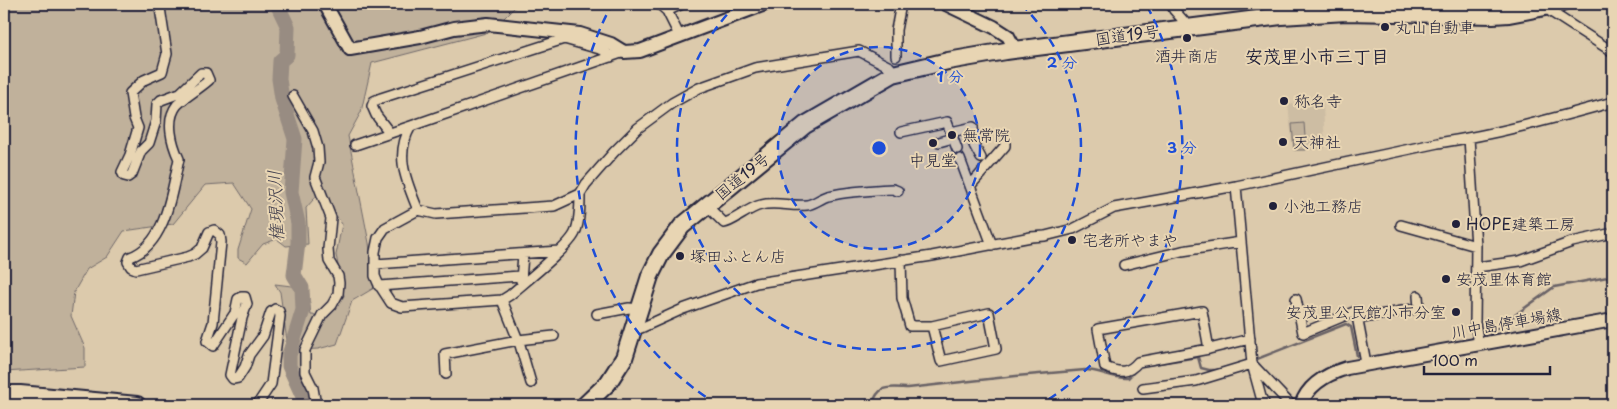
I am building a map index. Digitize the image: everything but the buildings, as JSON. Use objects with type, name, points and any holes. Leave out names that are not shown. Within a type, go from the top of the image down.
[{"type":"highway","name":"国道19号","points":[[585,405],[608,383],[619,368],[634,329],[650,276],[661,254],[682,226],[805,125],[893,74],[948,61],[1015,49],[1189,27],[1327,13],[1493,16],[1554,5]]},
{"type":"highway","points":[[4,394],[28,394],[137,405]]},
{"type":"main road","points":[[325,4],[350,49],[420,37],[454,28],[488,24],[580,34],[611,44],[624,52],[640,51],[766,4]]},
{"type":"main road","points":[[946,4],[994,27],[1008,36],[1015,49]]},
{"type":"main road","name":"川中島停車場線","points":[[1300,405],[1312,386],[1323,377],[1336,371],[1366,363],[1613,320]]},
{"type":"street","points":[[162,4],[160,8],[167,54],[162,72],[144,80],[130,93],[134,118],[138,128],[130,155],[122,172],[124,176],[132,174],[141,151],[149,142],[156,121],[157,104],[161,100],[180,93],[201,73],[206,73],[209,80],[178,105],[173,112],[171,136],[173,147],[180,159],[168,208],[148,247],[139,254],[130,257],[128,262],[130,267],[136,269],[188,257],[202,248],[210,232],[214,230],[220,235],[221,242],[213,323],[207,340],[213,346],[235,313],[238,299],[245,297],[247,304],[242,318],[230,374],[233,379],[238,378],[245,367],[249,355],[263,336],[271,312],[275,309],[279,311],[280,316],[271,384],[257,405]]},
{"type":"street","points":[[658,4],[667,10],[680,37]]},
{"type":"street","points":[[667,10],[682,4]]},
{"type":"street","points":[[896,56],[896,30],[901,4]]},
{"type":"street","points":[[1171,4],[1189,27]]},
{"type":"street","points":[[1554,5],[1551,12],[1613,52]]},
{"type":"street","points":[[389,132],[376,115],[372,106],[374,101],[381,98],[564,39],[603,50],[611,57]]},
{"type":"street","points":[[580,194],[554,206],[436,214],[418,210],[385,228],[378,238],[375,252],[375,276],[391,303],[402,307],[502,300],[510,296],[521,286],[559,251],[575,233],[579,214],[580,194],[606,160],[638,128],[672,103],[699,88],[755,68],[859,51],[890,67],[893,74]]},
{"type":"street","points":[[354,145],[624,52]]},
{"type":"street","points":[[293,96],[313,131],[318,148],[319,162],[315,177],[331,218],[328,249],[329,261],[338,276],[339,283],[338,294],[332,305],[322,315],[305,350],[305,372],[313,388],[316,405]]},
{"type":"street","points":[[634,329],[641,328],[683,309],[756,284],[1045,236],[1073,229],[1114,208],[1236,186],[1523,127],[1613,102]]},
{"type":"street","points":[[901,132],[947,122],[957,149]]},
{"type":"street","points":[[411,126],[405,135],[401,150],[409,188],[418,210]]},
{"type":"street","points":[[939,142],[973,127],[974,146],[981,158]]},
{"type":"street","points":[[970,186],[1005,146],[1005,138]]},
{"type":"street","points":[[1470,138],[1477,268],[1475,324],[1479,344]]},
{"type":"street","points":[[960,159],[992,245]]},
{"type":"street","points":[[1236,186],[1252,364],[1265,405]]},
{"type":"street","points":[[706,205],[724,223],[729,223],[736,216],[754,206],[769,202],[807,205],[826,197],[850,192],[898,190]]},
{"type":"street","points":[[1401,225],[1476,246]]},
{"type":"street","points":[[1477,268],[1520,261],[1572,242],[1613,233]]},
{"type":"street","points":[[1124,265],[1182,251],[1241,242]]},
{"type":"street","points":[[376,264],[559,251]]},
{"type":"street","points":[[521,286],[520,276],[523,254]]},
{"type":"street","points":[[901,260],[902,298],[910,326],[932,326],[989,313],[996,349],[941,361],[932,326]]},
{"type":"street","points":[[380,286],[520,276]]},
{"type":"street","points":[[1358,319],[1419,308],[1418,296]]},
{"type":"street","points":[[1296,299],[1303,332],[1356,311],[1366,363]]},
{"type":"street","points":[[502,300],[518,340],[531,383]]},
{"type":"street","points":[[597,314],[628,308],[639,309]]},
{"type":"street","points":[[1209,349],[1202,311],[1098,329],[1104,367],[1124,372],[1132,370],[1138,362],[1209,349],[1250,339]]},
{"type":"street","points":[[446,374],[445,354],[518,340],[554,336]]},
{"type":"street","points":[[1143,388],[1196,381],[1252,364]]},
{"type":"street","points":[[1252,364],[1291,405]]},
{"type":"shaded area","points":[[4,4],[518,4],[490,32],[372,63],[361,112],[348,136],[369,243],[374,288],[352,301],[337,344],[318,349],[299,350],[306,390],[294,391],[280,292],[275,284],[308,288],[311,315],[329,316],[344,296],[336,255],[342,224],[320,192],[306,208],[308,244],[286,246],[277,239],[263,244],[247,263],[238,258],[238,250],[251,209],[234,183],[205,185],[173,224],[124,231],[107,257],[87,269],[74,292],[71,316],[85,348],[85,367],[4,372]]},
{"type":"shaded area","points":[[1323,103],[1325,149],[1293,151],[1288,104]]},
{"type":"shaded area","points":[[1304,123],[1306,150],[1294,150],[1292,124]]},
{"type":"waterway","name":"権現沢川","points":[[277,4],[288,27],[287,55],[280,61],[279,79],[282,99],[295,139],[291,192],[298,223],[298,243],[294,275],[302,288],[303,310],[289,355],[289,366],[304,399],[304,405]]},
{"type":"waterway","points":[[1490,333],[1554,287],[1613,276]]},
{"type":"waterway","points":[[1257,359],[1346,324],[1351,327],[1357,356]]},
{"type":"waterway","points":[[872,405],[878,393],[890,387],[908,388],[1085,370],[1128,378],[1140,366],[1198,357],[1201,368],[1219,370]]},
{"type":"place","name":"丸山自動車","points":[[1385,27]]},
{"type":"place","name":"酒井商店","points":[[1187,38]]},
{"type":"place","name":"称名寺","points":[[1284,101]]},
{"type":"place","name":"無常院","points":[[952,135]]},
{"type":"place","name":"天神社","points":[[1283,142]]},
{"type":"place","name":"中見堂","points":[[933,143]]},
{"type":"place","name":"小池工務店","points":[[1273,206]]},
{"type":"place","name":"HOPE建築工房","points":[[1456,224]]},
{"type":"place","name":"宅老所やまや","points":[[1072,240]]},
{"type":"place","name":"塚田ふとん店","points":[[680,256]]},
{"type":"place","name":"安茂里体育館","points":[[1446,279]]},
{"type":"place","name":"安茂里公民館小市分室","points":[[1456,312]]},
{"type":"district","name":"安茂里小市三丁目","points":[[1317,57]]}]
